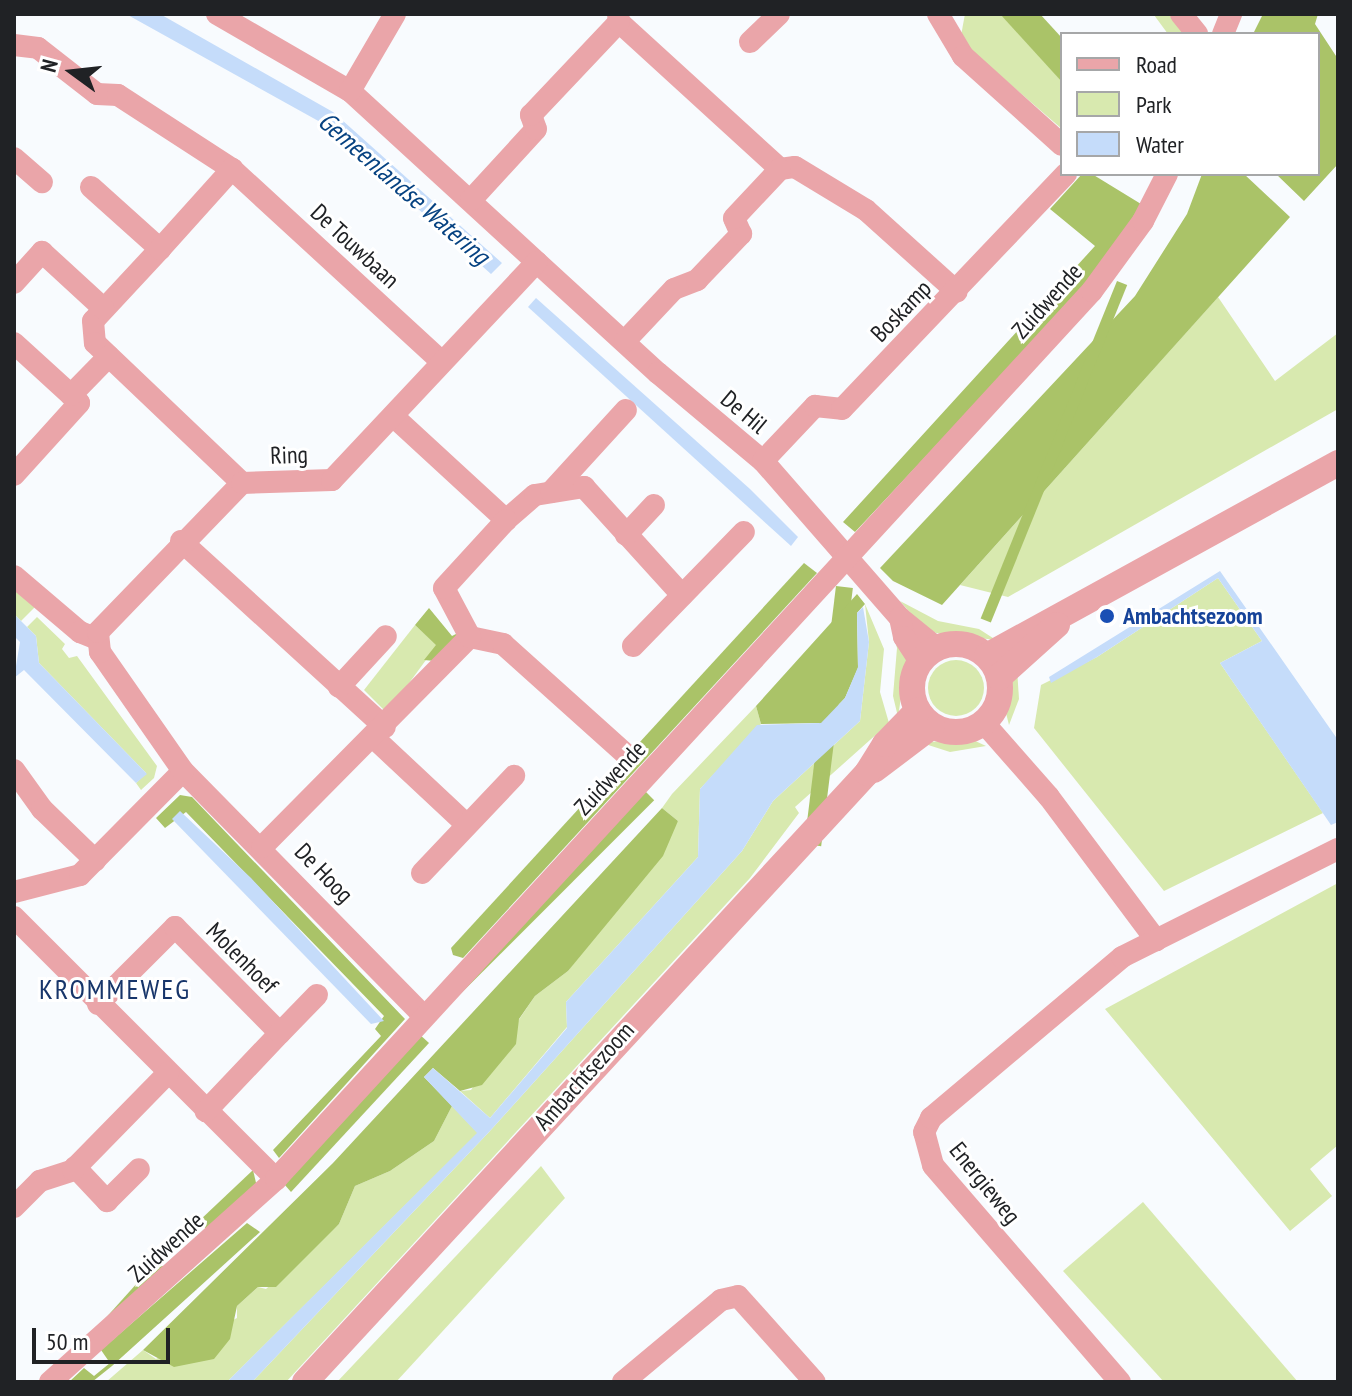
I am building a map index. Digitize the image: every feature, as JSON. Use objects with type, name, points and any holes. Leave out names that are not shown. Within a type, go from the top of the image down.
[{"type":"street","points":[[217,14],[350,91],[537,262]]},
{"type":"street","points":[[350,91],[395,14]]},
{"type":"street","points":[[938,14],[963,56],[1060,143]]},
{"type":"street","points":[[1181,14],[1195,32]]},
{"type":"street","points":[[750,42],[774,16]]},
{"type":"street","points":[[471,200],[536,129],[531,115],[619,18],[780,169]]},
{"type":"street","name":"De Touwbaan","points":[[14,45],[38,48],[97,94],[118,95],[232,169],[442,362]]},
{"type":"street","points":[[14,158],[42,182]]},
{"type":"street","points":[[625,341],[674,289],[697,280],[741,234],[734,218],[780,169],[795,167],[866,210],[957,292]]},
{"type":"street","points":[[232,169],[93,321],[95,343],[242,483]]},
{"type":"street","name":"Boskamp","points":[[763,461],[815,406],[842,409],[957,292],[1064,176]]},
{"type":"street","name":"Zuidwende","points":[[50,1382],[276,1179],[423,1015],[1092,291],[1143,221],[1166,176]]},
{"type":"street","points":[[91,187],[160,249]]},
{"type":"street","points":[[14,283],[42,252],[103,308]]},
{"type":"street","name":"Ring","points":[[97,639],[181,541],[242,483],[332,480],[537,262]]},
{"type":"street","name":"De Hil","points":[[537,262],[763,461],[849,556],[928,655]]},
{"type":"street","points":[[14,343],[79,403],[14,475]]},
{"type":"street","points":[[71,395],[109,356]]},
{"type":"street","points":[[551,492],[626,410]]},
{"type":"street","points":[[393,416],[506,520]]},
{"type":"street","points":[[993,666],[1025,631],[1071,612],[1338,463]]},
{"type":"street","points":[[470,637],[444,588],[506,520],[535,495],[584,487],[625,527],[626,535],[682,595]]},
{"type":"street","points":[[626,535],[654,505]]},
{"type":"street","points":[[633,646],[744,532]]},
{"type":"street","points":[[181,541],[339,687],[467,825]]},
{"type":"street","points":[[14,576],[80,632],[97,639],[100,652],[183,771],[80,875],[14,892]]},
{"type":"street","points":[[339,687],[386,636]]},
{"type":"street","points":[[262,847],[470,637]]},
{"type":"street","points":[[470,637],[503,644],[629,757]]},
{"type":"street","points":[[968,645],[993,666],[1000,697],[984,723],[958,733],[925,718],[912,686],[928,655],[968,645]]},
{"type":"street","name":"Ambachtsezoom","points":[[305,1382],[867,773],[896,757],[925,718]]},
{"type":"street","points":[[984,723],[1049,797],[1156,940]]},
{"type":"street","points":[[14,770],[42,809],[95,860]]},
{"type":"street","name":"De Hoog","points":[[183,771],[262,847],[423,1015]]},
{"type":"street","points":[[422,873],[514,776]]},
{"type":"street","name":"Energieweg","points":[[1120,1382],[933,1165],[924,1132],[931,1118],[1102,971],[1156,940],[1338,849]]},
{"type":"street","points":[[14,917],[276,1179]]},
{"type":"street","name":"Molenhoef","points":[[98,1004],[175,927],[280,1033]]},
{"type":"street","name":"Molenhoef","points":[[206,1111],[317,995]]},
{"type":"street","points":[[14,1207],[40,1181],[75,1167],[168,1073]]},
{"type":"street","points":[[75,1167],[107,1201],[139,1169]]},
{"type":"street","points":[[623,1382],[721,1300],[738,1296],[815,1382]]},
{"type":"green space","points":[[965,14],[1000,14],[1028,40],[1060,80],[1060,127],[960,41]]},
{"type":"green space","points":[[1000,14],[1040,14],[1060,36],[1060,80]]},
{"type":"green space","points":[[1170,14],[1183,32],[1167,32],[1154,15]]},
{"type":"green space","points":[[1263,14],[1318,14],[1315,24],[1338,59],[1338,164],[1304,201],[1278,176],[1320,176],[1320,32],[1254,32]]},
{"type":"green space","points":[[1080,176],[1095,176],[1141,204],[1106,264],[855,532],[843,522],[1095,246],[1050,209]]},
{"type":"green space","points":[[1201,176],[1246,176],[1290,217],[942,605],[893,581],[880,568],[1135,296],[1187,214]]},
{"type":"green space","points":[[1117,281],[1127,285],[991,623],[981,618]]},
{"type":"green space","points":[[1218,297],[1275,381],[1338,333],[1338,409],[1008,597],[960,585]]},
{"type":"green space","points":[[804,563],[817,573],[463,958],[453,955],[451,948]]},
{"type":"green space","points":[[1218,578],[1262,641],[1220,663],[1323,813],[1164,891],[1034,728],[1041,685],[1097,657]]},
{"type":"green space","points":[[14,586],[36,606],[21,621],[14,614]]},
{"type":"green space","points":[[836,586],[853,588],[821,846],[804,844]]},
{"type":"green space","points":[[857,594],[865,604],[857,613],[858,668],[845,698],[821,723],[761,724],[756,706]]},
{"type":"green space","points":[[900,601],[938,621],[979,629],[996,640],[936,633],[920,624]]},
{"type":"green space","points":[[865,604],[884,649],[880,692],[889,723],[795,807],[799,813],[750,878],[286,1382],[252,1382],[489,1132],[742,851],[773,801],[860,721],[869,642]]},
{"type":"green space","points":[[429,608],[452,636],[460,632],[435,661],[424,660],[436,645],[415,625]]},
{"type":"green space","points":[[37,617],[65,644],[62,649],[69,658],[77,656],[157,766],[154,778],[141,790],[136,783],[146,773],[39,663],[36,636],[27,627]]},
{"type":"green space","points":[[415,625],[437,645],[387,713],[364,690]]},
{"type":"green space","points":[[892,628],[907,658],[898,717],[893,696],[897,648]]},
{"type":"green space","points":[[956,660],[976,668],[984,688],[976,708],[956,716],[936,708],[928,688],[936,668]]},
{"type":"green space","points":[[1017,669],[1019,699],[1009,725],[1004,705]]},
{"type":"green space","points":[[756,706],[761,724],[700,789],[698,857],[566,1002],[567,1027],[490,1118],[460,1091],[471,1090],[535,996],[568,971],[678,821],[662,808],[672,794]]},
{"type":"green space","points":[[969,738],[986,746],[950,752],[922,743]]},
{"type":"green space","points":[[645,791],[654,800],[443,1012],[434,1002]]},
{"type":"green space","points":[[180,795],[192,797],[405,1019],[279,1158],[273,1150],[381,1036],[375,1029],[384,1016],[186,812],[165,828],[156,818]]},
{"type":"green space","points":[[662,808],[678,821],[663,856],[568,971],[535,996],[519,1019],[516,1044],[482,1085],[460,1091],[433,1068],[424,1077],[452,1106],[434,1141],[390,1171],[355,1186],[339,1224],[276,1287],[258,1287],[237,1306],[230,1339],[214,1359],[174,1367],[143,1350],[333,1163]]},
{"type":"green space","points":[[1338,883],[1338,1145],[1310,1169],[1332,1196],[1290,1231],[1105,1009]]},
{"type":"green space","points":[[418,1033],[429,1043],[291,1192],[284,1184]]},
{"type":"green space","points":[[452,1106],[478,1133],[227,1382],[106,1382],[143,1350],[156,1359],[237,1318],[237,1306],[258,1287],[266,1289],[339,1224],[355,1186],[390,1171],[434,1141]]},
{"type":"green space","points":[[541,1166],[565,1198],[396,1382],[337,1382]]},
{"type":"green space","points":[[253,1170],[257,1187],[211,1235],[199,1221]]},
{"type":"green space","points":[[1143,1202],[1298,1382],[1164,1382],[1063,1271]]},
{"type":"green space","points":[[247,1223],[260,1232],[112,1366],[92,1382],[69,1382],[84,1368],[94,1376],[110,1363],[101,1350]]},
{"type":"green space","points":[[157,1261],[166,1269],[64,1382],[55,1375]]},
{"type":"water","points":[[126,14],[160,14],[333,112],[502,263],[491,274],[322,123]]},
{"type":"water","name":"Gemeenlandse Watering","points":[[536,298],[750,489],[798,537],[791,546],[528,307]]},
{"type":"water","points":[[1220,571],[1338,740],[1338,822],[1331,825],[1220,663],[1262,641],[1218,578],[1097,657],[1051,683],[1049,677]]},
{"type":"water","points":[[863,607],[869,642],[860,721],[773,801],[742,851],[489,1132],[252,1382],[227,1382],[477,1133],[424,1077],[433,1068],[490,1118],[567,1028],[566,1002],[698,857],[700,789],[757,725],[821,723],[845,698],[858,667],[857,613]]},
{"type":"water","points":[[14,614],[36,636],[39,663],[147,774],[136,783],[24,670],[14,678],[20,642],[14,636]]},
{"type":"water","points":[[180,811],[251,878],[384,1021],[371,1024],[172,819]]},
{"type":"place","name":"Ambachtsezoom","points":[[1107,616]]},
{"type":"district","name":"KROMMEWEG","points":[[115,989]]}]
